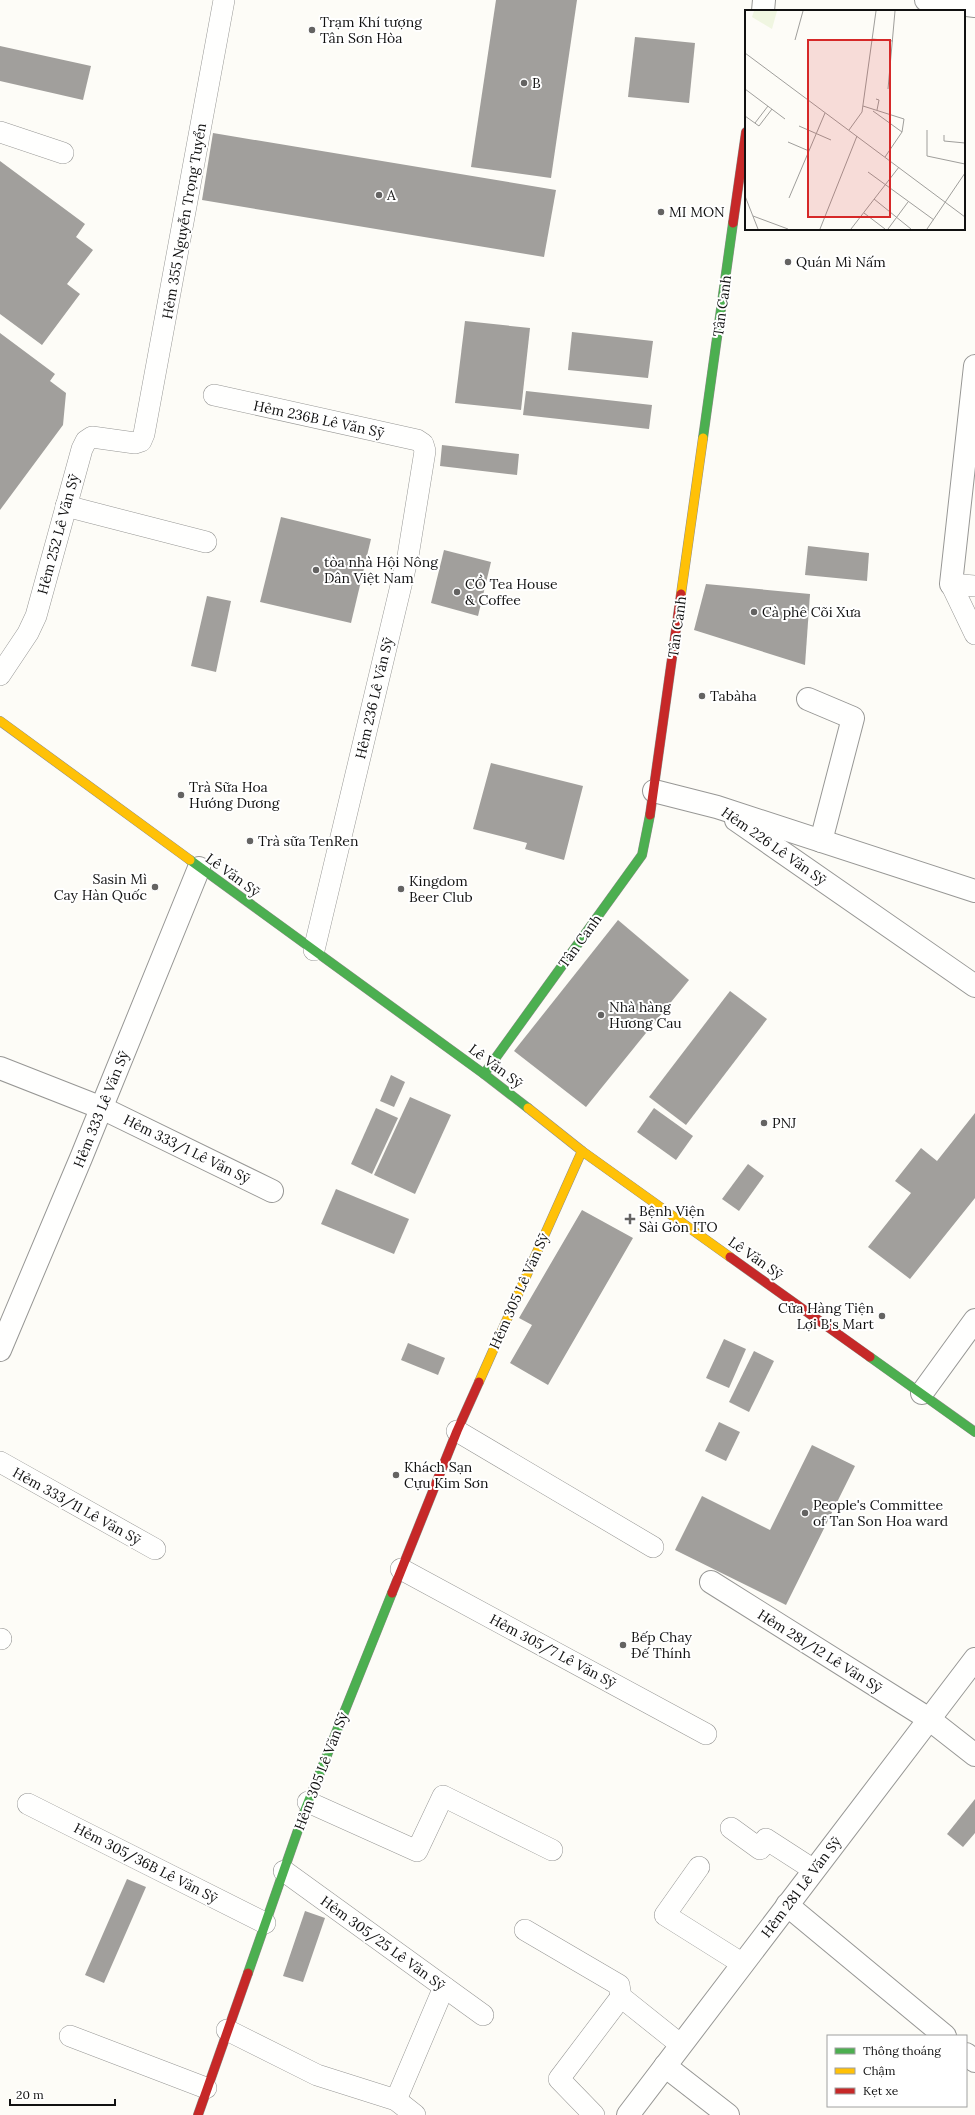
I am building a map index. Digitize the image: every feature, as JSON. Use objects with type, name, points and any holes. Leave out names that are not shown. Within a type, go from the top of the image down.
[{"type":"street","points":[[763,10],[764,0]]},
{"type":"street","points":[[926,0],[975,6]]},
{"type":"street","name":"Tân Canh","points":[[484,1074],[642,855],[654,791],[745,139]]},
{"type":"street","points":[[951,584],[975,366]]},
{"type":"street","points":[[808,699],[853,718],[821,841]]},
{"type":"street","name":"Lê Văn Sỹ","points":[[0,721],[199,868],[484,1074],[582,1151],[975,1432]]},
{"type":"street","points":[[654,791],[717,807]]},
{"type":"street","name":"Hẻm 226 Lê Văn Sỹ","points":[[717,807],[975,891]]},
{"type":"street","name":"Hẻm 226 Lê Văn Sỹ","points":[[717,807],[975,986]]},
{"type":"street","name":"Hẻm 333 Lê Văn Sỹ","points":[[0,1350],[5,1327],[102,1108],[199,868]]},
{"type":"street","name":"Hẻm 333/1 Lê Văn Sỹ","points":[[0,1068],[102,1108],[272,1191]]},
{"type":"street","name":"Hẻm 305 Lê Văn Sỹ","points":[[198,2115],[206,2088],[308,1802],[457,1431],[582,1151]]},
{"type":"street","points":[[922,1393],[975,1320]]},
{"type":"street","name":"Hẻm 281/12 Lê Văn Sỹ","points":[[711,1582],[929,1719],[975,1755]]},
{"type":"street","name":"Hẻm 281 Lê Văn Sỹ","points":[[628,2115],[975,1659]]},
{"type":"street","points":[[788,1905],[944,2035]]},
{"type":"street","points":[[967,2055],[975,2061]]},
{"type":"street","points":[[665,2066],[728,2115]]},
{"type":"lane","name":"Hẻm 355 Nguyễn Trọng Tuyển","points":[[141,441],[144,434],[224,0]]},
{"type":"lane","points":[[0,132],[64,153]]},
{"type":"lane","name":"Hẻm 236B Lê Văn Sỹ","points":[[214,395],[417,440],[423,444]]},
{"type":"lane","name":"Hẻm 252 Lê Văn Sỹ","points":[[0,675],[28,633],[36,616],[82,449],[86,441],[92,437],[135,443],[141,441]]},
{"type":"lane","name":"Hẻm 236 Lê Văn Sỹ","points":[[314,950],[408,556],[426,451],[423,444]]},
{"type":"lane","points":[[66,506],[206,542]]},
{"type":"lane","points":[[951,584],[975,586]]},
{"type":"lane","points":[[951,584],[975,634]]},
{"type":"lane","points":[[457,1431],[653,1547]]},
{"type":"lane","name":"Hẻm 333/11 Lê Văn Sỹ","points":[[0,1462],[155,1549]]},
{"type":"lane","name":"Hẻm 305/7 Lê Văn Sỹ","points":[[401,1569],[706,1734]]},
{"type":"lane","points":[[308,1802],[417,1851],[443,1796],[552,1850]]},
{"type":"lane","name":"Hẻm 305/36B Lê Văn Sỹ","points":[[28,1804],[265,1923]]},
{"type":"lane","points":[[731,1828],[760,1849],[766,1839],[814,1870]]},
{"type":"lane","points":[[699,1867],[665,1915],[742,1964]]},
{"type":"lane","name":"Hẻm 305/25 Lê Văn Sỹ","points":[[284,1871],[483,2015]]},
{"type":"lane","points":[[525,1930],[619,1985],[621,1998],[681,2045]]},
{"type":"lane","points":[[396,2100],[444,1987]]},
{"type":"lane","points":[[594,2115],[559,2078],[621,1998]]},
{"type":"lane","points":[[227,2030],[317,2075],[396,2100],[415,2115]]},
{"type":"lane","points":[[70,2036],[206,2088]]},
{"type":"building","name":"B","points":[[496,0],[577,0],[551,178],[471,167]]},
{"type":"building","points":[[635,37],[695,43],[689,103],[628,97]]},
{"type":"building","points":[[0,46],[91,66],[83,100],[0,81]]},
{"type":"building","name":"A","points":[[213,133],[556,190],[544,257],[202,200]]},
{"type":"building","points":[[0,161],[85,224],[76,237],[93,250],[67,284],[80,294],[42,345],[0,314]]},
{"type":"building","points":[[465,321],[530,328],[521,410],[455,403]]},
{"type":"building","points":[[572,332],[653,341],[648,378],[568,370]]},
{"type":"building","points":[[0,333],[55,374],[50,381],[66,393],[63,425],[0,510]]},
{"type":"building","points":[[526,391],[652,405],[649,429],[523,415]]},
{"type":"building","points":[[442,445],[519,454],[517,475],[440,466]]},
{"type":"building","name":"tòa nhà Hội Nông Dân Việt Nam","points":[[281,517],[371,539],[351,623],[260,602]]},
{"type":"building","points":[[808,546],[869,553],[867,581],[805,575]]},
{"type":"building","points":[[444,550],[491,562],[478,616],[431,603]]},
{"type":"building","name":"Cà phê Cõi Xưa","points":[[706,584],[810,594],[805,665],[694,630]]},
{"type":"building","points":[[207,596],[231,601],[216,672],[191,666]]},
{"type":"building","points":[[491,763],[583,786],[564,860],[525,849],[527,843],[473,829]]},
{"type":"building","name":"Nhà hàng Hương Cau","points":[[618,920],[689,980],[586,1107],[514,1051]]},
{"type":"building","points":[[730,991],[767,1019],[686,1125],[649,1097]]},
{"type":"building","points":[[391,1075],[405,1082],[394,1107],[380,1101]]},
{"type":"building","points":[[410,1097],[451,1115],[415,1194],[374,1175]]},
{"type":"building","points":[[376,1108],[398,1118],[372,1174],[351,1164]]},
{"type":"building","points":[[654,1108],[693,1136],[676,1160],[637,1132]]},
{"type":"building","points":[[975,1113],[975,1198],[910,1279],[868,1247],[911,1193],[895,1181],[921,1148],[937,1161]]},
{"type":"building","points":[[748,1164],[764,1176],[739,1211],[722,1199]]},
{"type":"building","points":[[336,1189],[409,1219],[394,1254],[321,1224]]},
{"type":"building","points":[[582,1210],[633,1238],[548,1385],[510,1363],[532,1325],[519,1318]]},
{"type":"building","points":[[724,1339],[746,1349],[729,1388],[706,1378]]},
{"type":"building","points":[[408,1343],[445,1358],[438,1375],[401,1360]]},
{"type":"building","points":[[754,1351],[774,1361],[749,1412],[729,1402]]},
{"type":"building","points":[[719,1422],[740,1432],[726,1461],[705,1451]]},
{"type":"building","name":"People's Committee of Tan Son Hoa ward","points":[[812,1445],[855,1466],[786,1605],[675,1550],[702,1496],[770,1530]]},
{"type":"building","points":[[975,1799],[975,1833],[963,1847],[947,1834]]},
{"type":"building","points":[[127,1879],[146,1887],[104,1983],[85,1975]]},
{"type":"building","points":[[305,1911],[325,1918],[303,1982],[283,1976]]},
{"type":"traffic: fast","points":[[703,438],[733,223]]},
{"type":"traffic: fast","points":[[484,1074],[642,855],[650,815]]},
{"type":"traffic: fast","points":[[190,860],[484,1074],[528,1108]]},
{"type":"traffic: fast","points":[[870,1357],[975,1432]]},
{"type":"traffic: fast","points":[[248,1973],[305,1810],[392,1593]]},
{"type":"traffic: slow","points":[[681,594],[703,438]]},
{"type":"traffic: slow","points":[[0,721],[190,860]]},
{"type":"traffic: slow","points":[[528,1108],[582,1151],[730,1257]]},
{"type":"traffic: slow","points":[[479,1382],[582,1151]]},
{"type":"traffic: jam","points":[[733,223],[745,139]]},
{"type":"traffic: jam","points":[[650,815],[681,594]]},
{"type":"traffic: jam","points":[[730,1257],[870,1357]]},
{"type":"traffic: jam","points":[[392,1593],[457,1431],[479,1382]]},
{"type":"traffic: jam","points":[[198,2115],[248,1973]]},
{"type":"place","name":"Trạm Khí tượng Tân Sơn Hòa","points":[[312,30]]},
{"type":"place","name":"B","points":[[524,83]]},
{"type":"place","name":"A","points":[[379,195]]},
{"type":"place","name":"MI MON","points":[[661,212]]},
{"type":"place","name":"Quán Mì Nấm","points":[[788,262]]},
{"type":"place","name":"tòa nhà Hội Nông Dân Việt Nam","points":[[316,570]]},
{"type":"place","name":"CỒ Tea House & Coffee","points":[[457,592]]},
{"type":"place","name":"Cà phê Cõi Xưa","points":[[754,612]]},
{"type":"place","name":"Tabàha","points":[[702,696]]},
{"type":"place","name":"Trà Sữa Hoa Hướng Dương","points":[[181,795]]},
{"type":"place","name":"Trà sữa TenRen","points":[[250,841]]},
{"type":"place","name":"Sasin Mì Cay Hàn Quốc","points":[[155,887]]},
{"type":"place","name":"Kingdom Beer Club","points":[[401,889]]},
{"type":"place","name":"Nhà hàng Hương Cau","points":[[601,1015]]},
{"type":"place","name":"PNJ","points":[[764,1123]]},
{"type":"place","name":"Bệnh Viện Sài Gòn ITO","points":[[630,1219]]},
{"type":"place","name":"Cửa Hàng Tiện Lợi B's Mart","points":[[882,1316]]},
{"type":"place","name":"Khách Sạn Cựu Kim Sơn","points":[[396,1475]]},
{"type":"place","name":"People's Committee of Tan Son Hoa ward","points":[[805,1513]]},
{"type":"place","name":"Bếp Chay Đế Thính","points":[[623,1645]]}]
